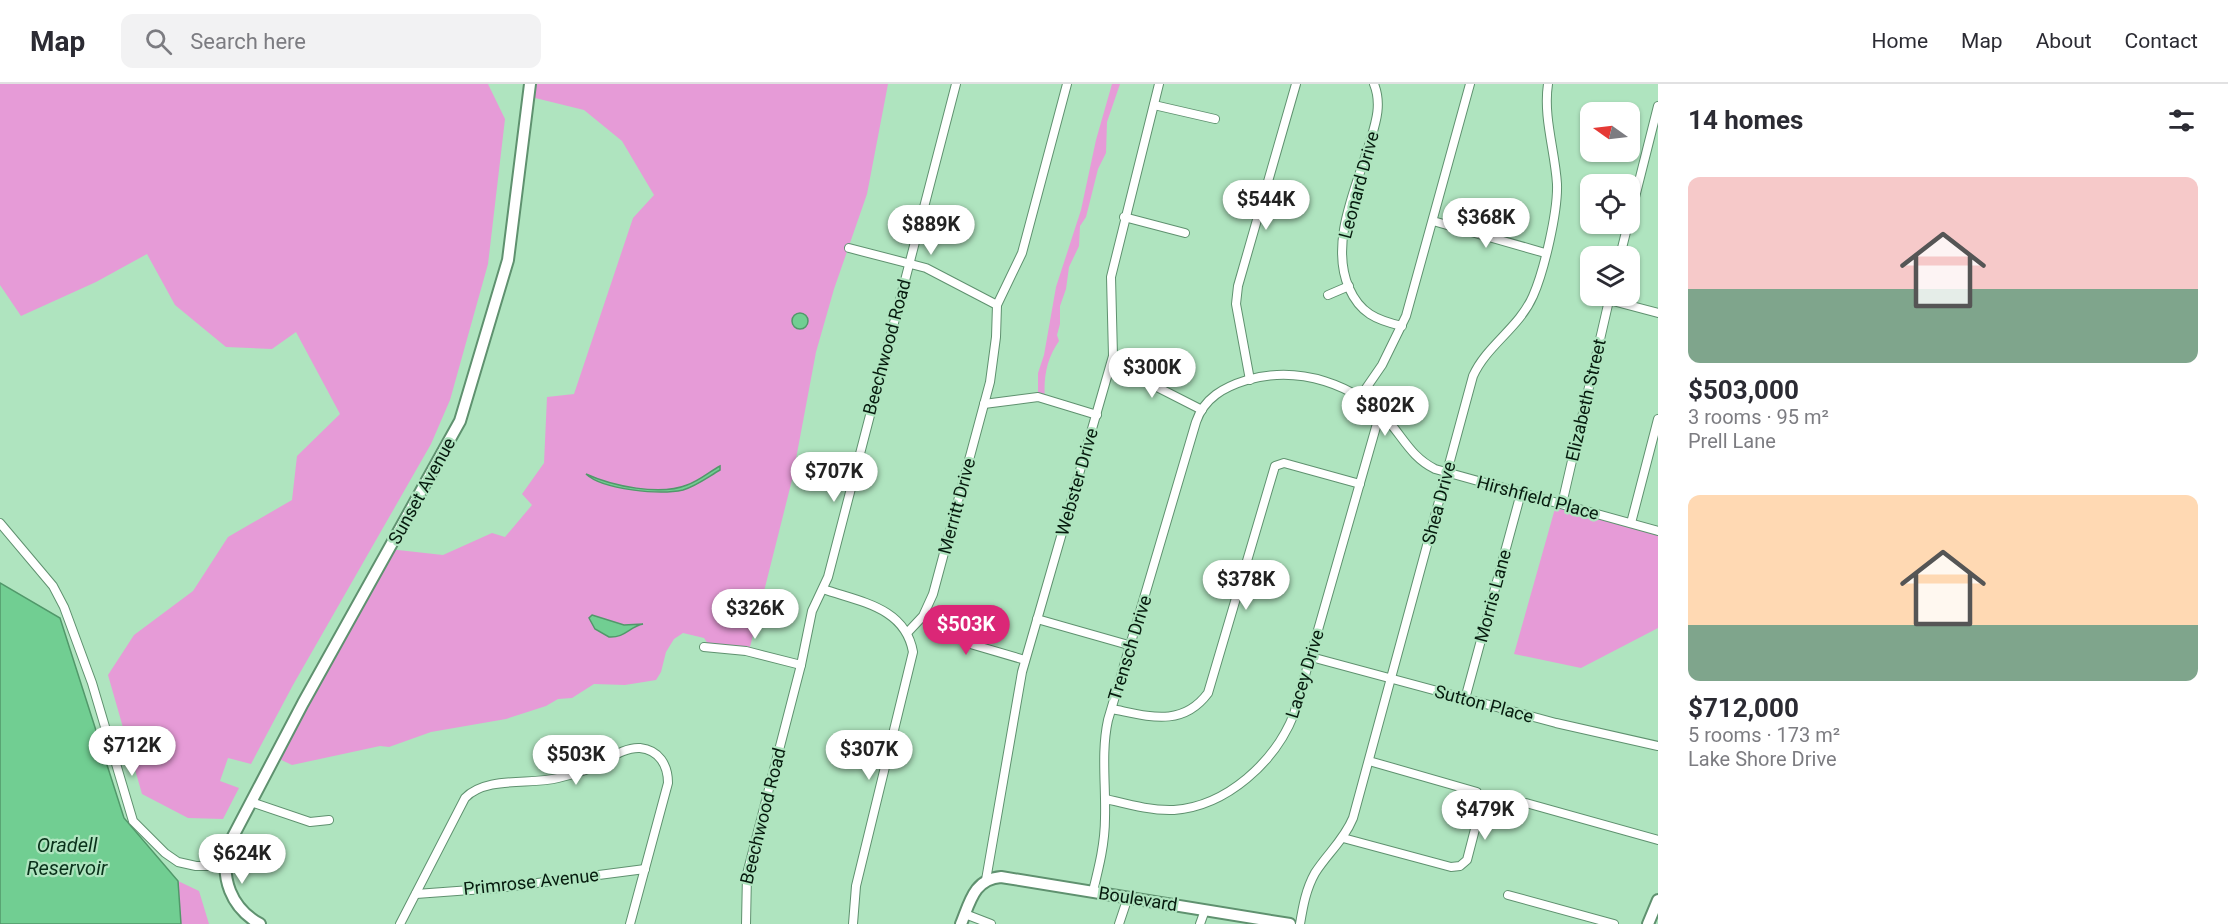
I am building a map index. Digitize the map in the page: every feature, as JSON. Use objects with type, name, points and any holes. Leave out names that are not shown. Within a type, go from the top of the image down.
[{"type":"street","name":"Sunset Avenue","points":[[225,866],[228,846],[251,802],[460,421],[508,260],[530,84]]},
{"type":"street","name":"Beechwood Road","points":[[746,924],[747,874],[801,665],[812,611],[823,589],[956,84]]},
{"type":"street","name":"Merritt Drive","points":[[907,633],[925,613],[933,594],[994,359],[997,305],[1022,253],[1067,84]]},
{"type":"street","name":"Webster Drive","points":[[986,880],[1025,660],[1111,368],[1115,344],[1111,284],[1124,218],[1159,84]]},
{"type":"street","points":[[1250,380],[1236,304],[1238,286],[1296,84]]},
{"type":"street","name":"Leonard Drive","points":[[1374,84],[1379,101],[1377,117],[1343,242],[1343,271],[1349,286],[1366,312],[1378,320],[1402,326]]},
{"type":"street","points":[[1360,397],[1382,365],[1402,326],[1470,84]]},
{"type":"street","name":"Shea Drive","points":[[1300,924],[1305,898],[1314,876],[1343,838],[1353,818],[1473,376],[1484,356],[1529,305],[1545,253],[1557,191],[1547,104],[1548,84]]},
{"type":"street","points":[[1154,105],[1215,119]]},
{"type":"street","points":[[1640,178],[1658,106]]},
{"type":"street","points":[[1124,218],[1185,233]]},
{"type":"street","points":[[1433,222],[1545,253]]},
{"type":"street","points":[[849,248],[909,263],[941,274],[997,305]]},
{"type":"street","points":[[1328,295],[1349,286]]},
{"type":"street","name":"Elizabeth Street","points":[[1562,504],[1608,306]]},
{"type":"street","points":[[1636,306],[1658,313]]},
{"type":"street","points":[[1111,368],[1149,383],[1202,410]]},
{"type":"street","name":"Hirshfield Place","points":[[1202,410],[1223,390],[1250,380],[1270,376],[1302,376],[1336,385],[1360,397],[1380,413],[1417,458],[1447,472],[1658,531]]},
{"type":"street","points":[[984,404],[1038,398],[1097,415]]},
{"type":"street","name":"Trensch Drive","points":[[1093,891],[1103,849],[1106,799],[1104,749],[1112,709],[1202,410]]},
{"type":"street","name":"Lacey Drive","points":[[1106,799],[1153,809],[1174,810],[1195,805],[1239,784],[1263,765],[1281,742],[1294,714],[1380,413]]},
{"type":"street","points":[[1631,524],[1658,418]]},
{"type":"street","points":[[1112,709],[1157,718],[1171,718],[1189,712],[1208,693],[1275,466],[1284,463],[1360,484]]},
{"type":"street","name":"Morris Lane","points":[[1465,699],[1521,493]]},
{"type":"street","points":[[0,523],[53,586],[64,607],[92,683],[133,821],[165,853],[178,862],[196,866],[225,866],[226,881],[234,899],[246,915],[260,924]]},
{"type":"street","points":[[823,589],[887,611],[901,622],[912,643],[913,660],[856,886],[853,924]]},
{"type":"street","points":[[925,613],[967,643],[1025,660]]},
{"type":"street","points":[[1037,619],[1132,646]]},
{"type":"street","points":[[704,647],[747,651],[801,665]]},
{"type":"street","name":"Sutton Place","points":[[1311,657],[1465,699],[1658,747]]},
{"type":"street","points":[[400,924],[465,798],[472,792],[485,786],[545,780],[574,774],[635,748],[655,753],[664,764],[668,776],[630,924]]},
{"type":"street","points":[[1343,838],[1458,867],[1467,860],[1481,806],[1480,796],[1473,789],[1369,761]]},
{"type":"street","points":[[251,802],[310,822],[329,820]]},
{"type":"street","points":[[1526,803],[1658,840]]},
{"type":"street","name":"Primrose Avenue","points":[[416,894],[498,888],[645,869]]},
{"type":"street","name":"Boulevard","points":[[986,880],[1001,877],[1290,924]]},
{"type":"street","points":[[986,880],[973,893],[963,919],[991,924]]},
{"type":"street","points":[[1508,895],[1614,924]]},
{"type":"street","points":[[1119,924],[1128,897]]},
{"type":"street","points":[[1648,924],[1658,900]]},
{"type":"street","points":[[1200,924],[1205,910]]},
{"type":"shaded area","points":[[0,84],[488,84],[505,119],[488,264],[450,400],[431,444],[293,685],[251,764],[228,758],[220,781],[239,788],[223,819],[188,818],[142,794],[108,675],[134,635],[193,591],[228,537],[292,500],[297,456],[340,414],[296,332],[272,349],[226,347],[175,305],[147,254],[96,282],[21,316],[0,285]]},
{"type":"shaded area","points":[[529,84],[888,84],[867,194],[834,289],[816,352],[792,480],[750,647],[710,647],[704,638],[683,633],[674,639],[666,652],[661,672],[656,680],[625,685],[594,684],[572,698],[558,699],[546,706],[506,719],[431,732],[389,747],[380,746],[292,765],[275,757],[389,549],[443,555],[492,533],[505,537],[532,505],[522,494],[544,463],[547,397],[574,394],[633,218],[654,195],[622,141],[584,110],[527,96]]},
{"type":"shaded area","points":[[1112,84],[1120,84],[1107,122],[1106,153],[1098,169],[1086,217],[1080,226],[1079,246],[1069,267],[1066,289],[1060,306],[1060,324],[1057,335],[1059,341],[1051,354],[1045,376],[1045,400],[1038,394],[1038,373],[1044,355],[1056,287],[1081,210],[1096,140]]},
{"type":"shaded area","points":[[1556,505],[1658,533],[1658,628],[1581,668],[1514,654]]},
{"type":"shaded area","points":[[178,881],[199,891],[209,924],[181,924]]},
{"type":"water","points":[[797,313],[803,313],[808,321],[806,327],[797,329],[792,324],[792,318]]},
{"type":"water","points":[[720,466],[720,470],[697,484],[683,490],[661,492],[632,490],[605,484],[586,474],[622,486],[663,490],[691,483]]},
{"type":"water","name":"Oradell Reservoir","points":[[0,583],[60,618],[124,818],[178,881],[181,924],[0,924]]},
{"type":"water","points":[[592,615],[624,625],[643,624],[619,636],[609,637],[595,629],[589,618]]}]
